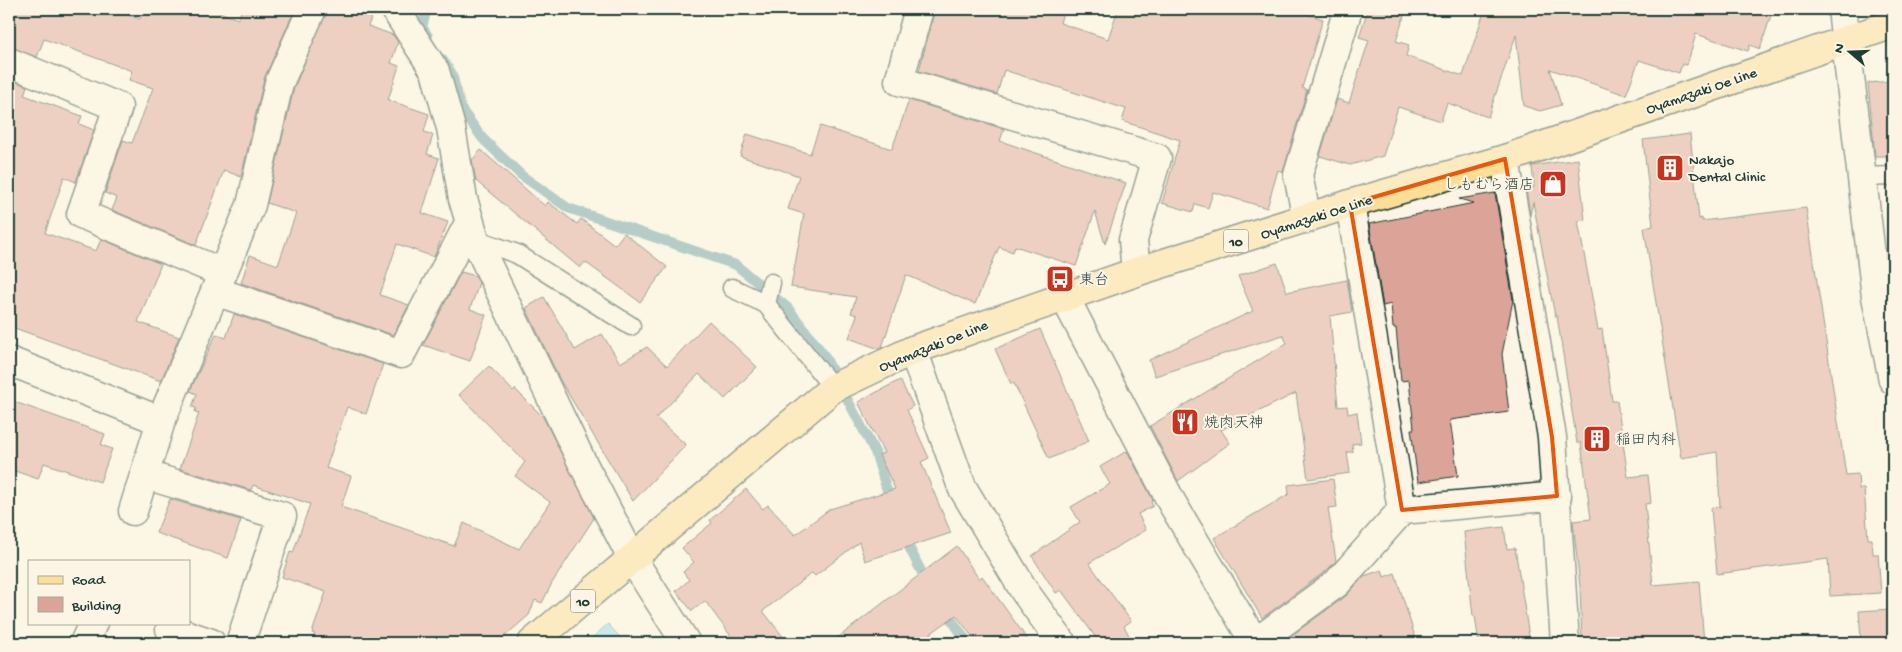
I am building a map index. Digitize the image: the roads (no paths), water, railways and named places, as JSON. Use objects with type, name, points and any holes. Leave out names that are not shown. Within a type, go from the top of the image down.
[{"type":"main road","name":"Oyamazaki Oe Line","points":[[532,643],[633,560],[833,388],[913,350],[1136,272],[1350,204],[1505,159],[1893,24]]},
{"type":"street","points":[[133,511],[146,475],[161,421],[251,205],[279,83],[312,9]]},
{"type":"street","points":[[395,9],[435,71],[451,128],[472,231],[582,462],[633,560],[686,643]]},
{"type":"street","points":[[919,9],[899,81],[1157,158],[1133,240],[1136,272]]},
{"type":"street","points":[[1307,219],[1298,174],[1348,9]]},
{"type":"street","points":[[1842,9],[1876,297],[1893,380]]},
{"type":"street","points":[[9,62],[118,107],[81,214],[219,282],[401,354],[472,231]]},
{"type":"street","points":[[1505,159],[1552,436],[1565,643]]},
{"type":"street","points":[[1350,204],[1402,510]]},
{"type":"street","points":[[1064,296],[1172,503],[1255,643],[1337,583],[1402,510],[1557,496]]},
{"type":"street","points":[[913,350],[962,487],[1025,592],[1062,643]]},
{"type":"street","points":[[9,360],[161,421]]},
{"type":"street","points":[[146,475],[282,516],[240,643]]},
{"type":"street","points":[[84,643],[92,624]]},
{"type":"street","points":[[170,629],[211,643]]},
{"type":"lane","points":[[1862,177],[1893,176]]},
{"type":"lane","points":[[472,231],[517,254],[631,326]]},
{"type":"lane","points":[[766,304],[771,283]]},
{"type":"lane","points":[[732,288],[766,304],[833,388]]},
{"type":"water","points":[[608,624],[625,643],[586,643]]},
{"type":"waterway","points":[[427,9],[422,27],[428,36]]},
{"type":"waterway","points":[[442,59],[452,74],[461,109],[483,139],[521,175],[568,208],[736,265],[788,308],[824,355],[875,452],[891,503]]},
{"type":"waterway","points":[[903,535],[928,585]]},
{"type":"waterway","points":[[944,609],[968,643]]},
{"type":"place","name":"Nakajo Dental Clinic","points":[[1670,168]]},
{"type":"place","name":"しもむら酒店","points":[[1553,184]]},
{"type":"place","name":"東台","points":[[1060,279]]},
{"type":"place","name":"焼肉天神","points":[[1185,422]]},
{"type":"place","name":"稲田内科","points":[[1597,439]]}]
